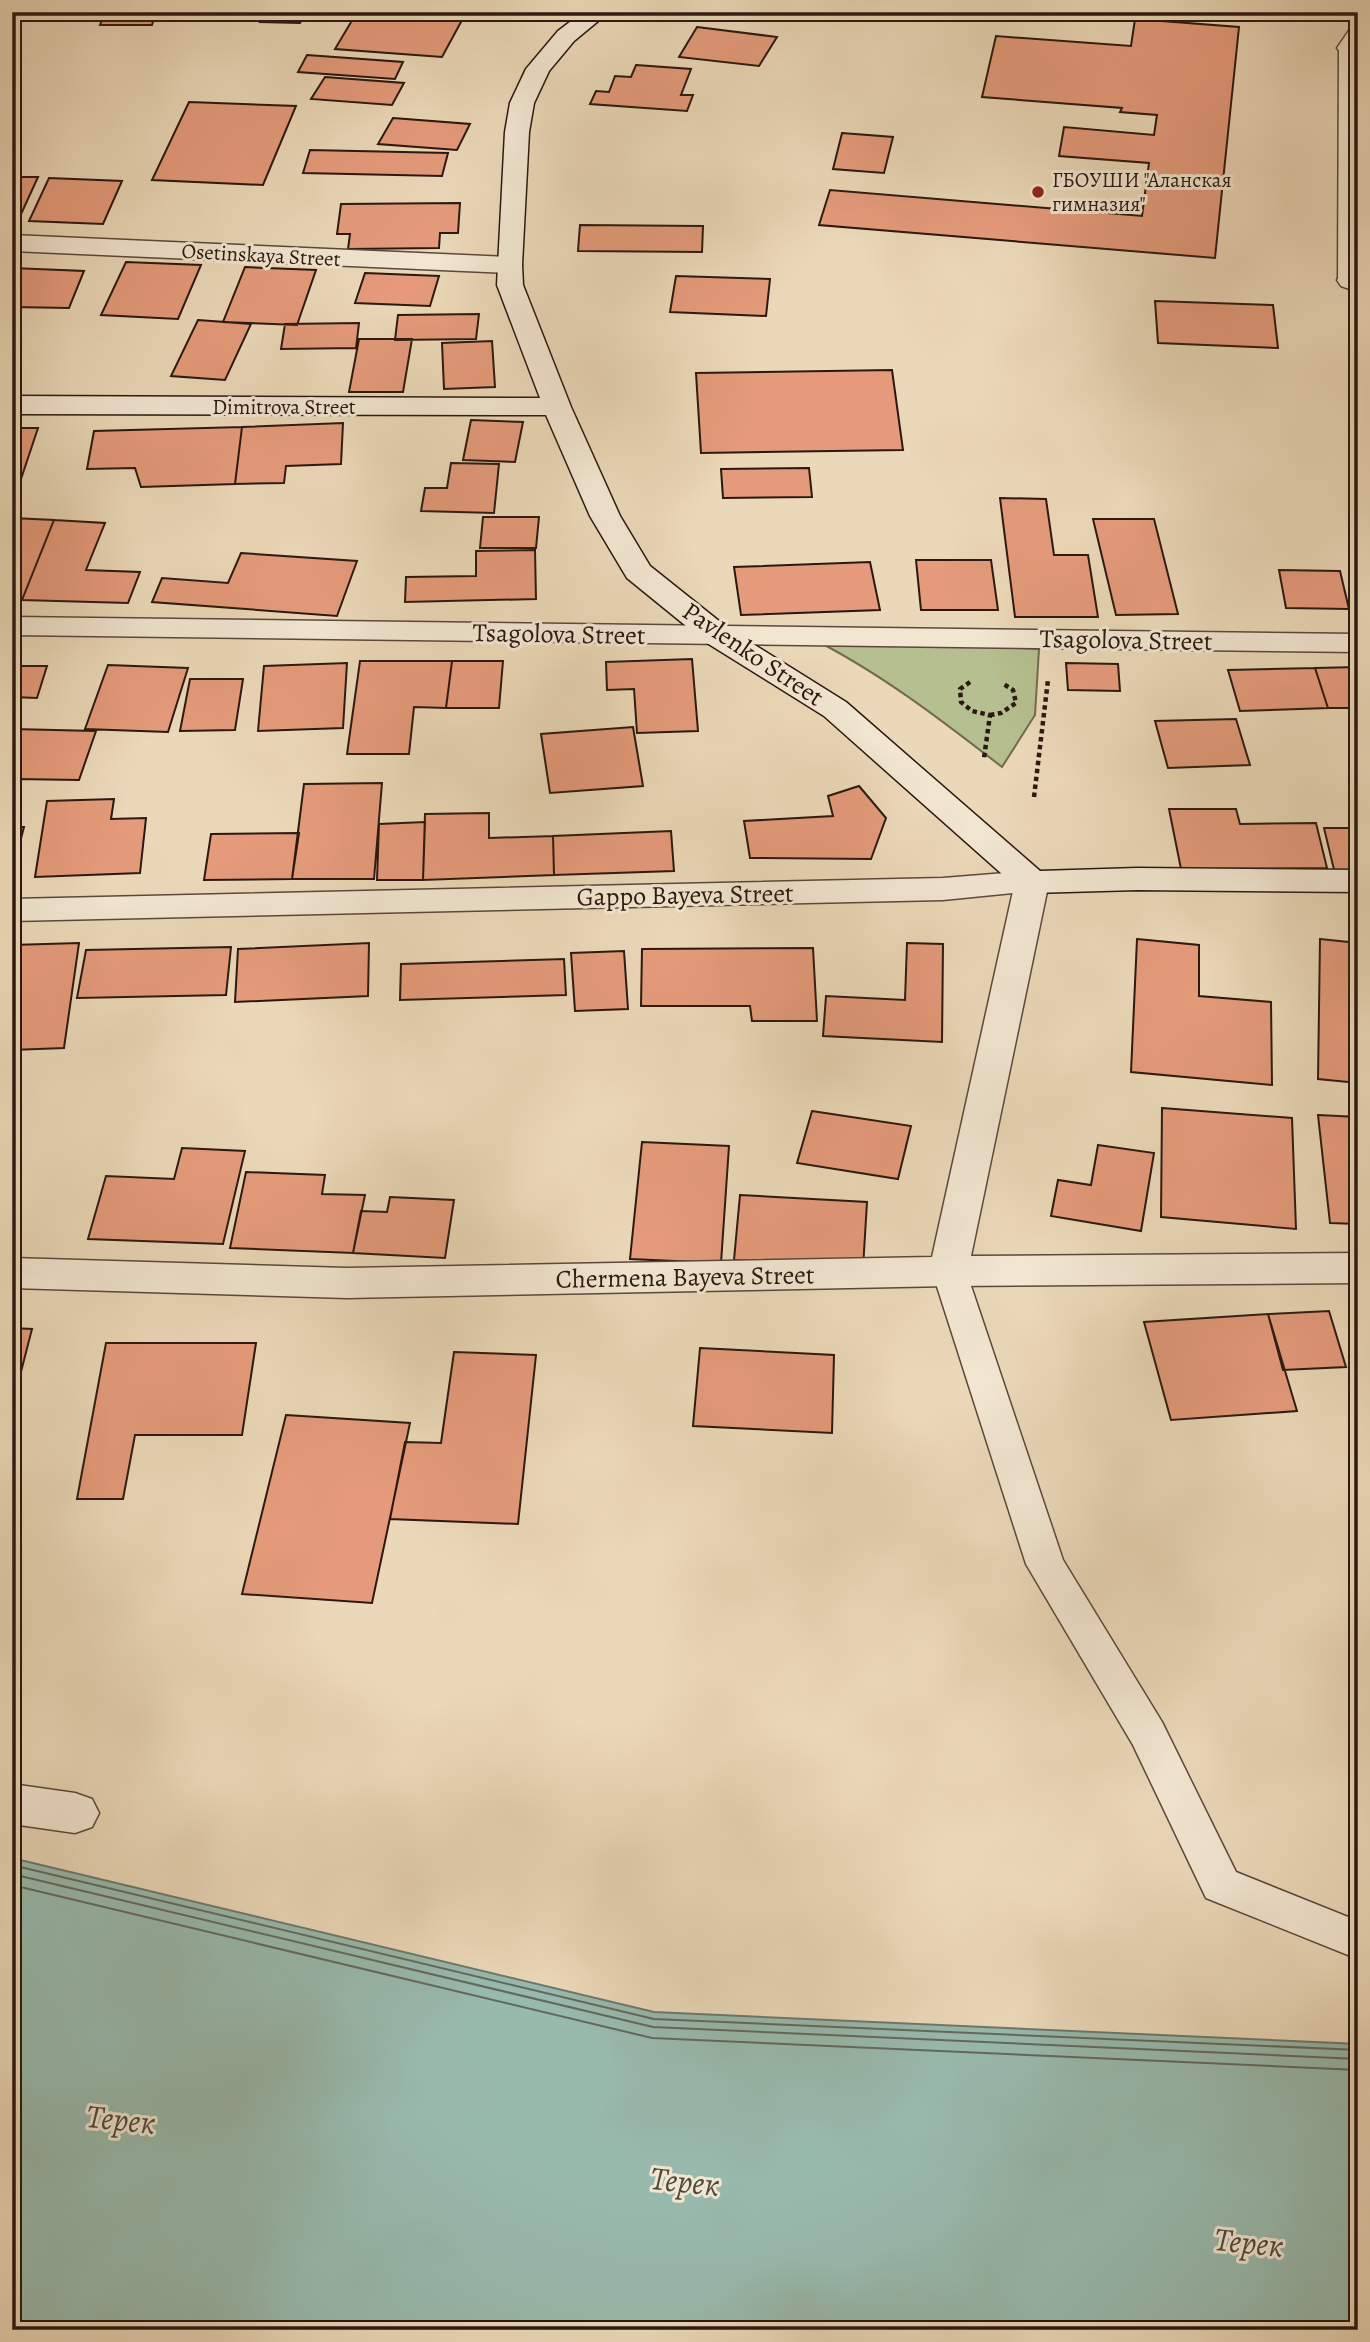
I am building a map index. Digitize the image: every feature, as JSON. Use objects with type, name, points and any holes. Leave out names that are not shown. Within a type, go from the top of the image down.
[{"type":"street","name":"Pavlenko Street","points":[[598,12],[566,36],[538,69],[522,103],[517,132],[509,265],[510,285],[557,407],[605,516],[638,572],[718,636],[835,709],[1032,882]]},
{"type":"street","name":"Osetinskaya Street","points":[[12,243],[509,265]]},
{"type":"street","name":"Dimitrova Street","points":[[12,405],[557,407]]},
{"type":"street","name":"Tsagolova Street","points":[[12,626],[1358,643]]},
{"type":"street","name":"Gappo Bayeva Street","points":[[12,910],[943,888],[1137,879],[1358,881]]},
{"type":"street","points":[[949,1272],[960,1210],[1032,882]]},
{"type":"street","name":"Chermena Bayeva Street","points":[[12,1273],[346,1283],[1358,1268]]},
{"type":"street","points":[[12,1804],[75,1813]]},
{"type":"lane","points":[[1354,41],[1354,282]]},
{"type":"lane","points":[[949,1272],[1045,1563],[1148,1734],[1221,1885],[1358,1940]]},
{"type":"path","points":[[1034,797],[1052,639]]},
{"type":"path","points":[[980,680],[972,680],[960,689],[958,698],[963,708],[973,713],[1001,713],[1016,703],[1016,694],[1010,686],[999,683]]},
{"type":"path","points":[[984,758],[990,715]]},
{"type":"green space","points":[[807,636],[1039,649],[1035,715],[1002,767],[884,680]]},
{"type":"water","name":"Терек","points":[[12,1858],[654,2012],[1358,2044],[1358,2330],[12,2330]]},
{"type":"building","points":[[105,12],[156,12],[152,25],[100,25]]},
{"type":"building","points":[[265,12],[305,12],[300,23],[260,22]]},
{"type":"building","points":[[357,12],[462,20],[442,57],[335,49]]},
{"type":"building","name":"ГБОУШИ \"Аланская гимназия\"","points":[[1135,19],[1239,27],[1215,258],[819,225],[830,190],[1142,216],[1149,163],[1059,156],[1064,127],[1154,135],[1157,115],[1120,112],[1122,108],[982,97],[996,36],[1131,46]]},
{"type":"building","points":[[697,27],[777,37],[759,66],[679,57]]},
{"type":"building","points":[[307,55],[403,62],[395,79],[298,72]]},
{"type":"building","points":[[636,65],[691,69],[681,95],[693,95],[687,111],[590,104],[596,91],[609,92],[615,76],[631,77]]},
{"type":"building","points":[[325,77],[404,83],[392,105],[311,99]]},
{"type":"building","points":[[189,102],[296,106],[263,185],[152,180]]},
{"type":"building","points":[[393,118],[470,124],[457,150],[378,144]]},
{"type":"building","points":[[842,133],[893,137],[884,173],[833,169]]},
{"type":"building","points":[[310,150],[448,153],[442,176],[303,173]]},
{"type":"building","points":[[12,177],[38,177],[17,223],[12,223]]},
{"type":"building","points":[[49,178],[122,181],[103,224],[29,221]]},
{"type":"building","points":[[460,203],[458,233],[440,233],[439,248],[348,249],[350,234],[337,234],[341,204]]},
{"type":"building","points":[[580,225],[703,226],[702,252],[578,251]]},
{"type":"building","points":[[126,262],[201,265],[178,319],[101,315]]},
{"type":"building","points":[[245,267],[316,270],[297,325],[223,322]]},
{"type":"building","points":[[12,268],[84,271],[69,308],[12,307]]},
{"type":"building","points":[[365,273],[439,276],[430,306],[355,303]]},
{"type":"building","points":[[676,276],[770,279],[766,316],[670,312]]},
{"type":"building","points":[[1155,301],[1273,305],[1278,348],[1158,343]]},
{"type":"building","points":[[479,314],[476,339],[395,340],[398,315]]},
{"type":"building","points":[[198,320],[251,324],[225,380],[171,376]]},
{"type":"building","points":[[359,323],[356,348],[281,349],[285,324]]},
{"type":"building","points":[[359,339],[412,339],[403,392],[349,392]]},
{"type":"building","points":[[492,341],[495,387],[444,389],[442,343]]},
{"type":"building","points":[[892,370],[903,450],[701,453],[696,373]]},
{"type":"building","points":[[471,420],[523,422],[515,462],[463,460]]},
{"type":"building","points":[[343,423],[341,464],[286,466],[284,483],[235,484],[242,427]]},
{"type":"building","points":[[242,427],[235,484],[141,487],[135,468],[87,469],[94,431]]},
{"type":"building","points":[[12,428],[38,428],[13,503],[12,503]]},
{"type":"building","points":[[451,463],[499,464],[494,513],[421,511],[425,488],[447,488]]},
{"type":"building","points":[[809,468],[812,497],[723,498],[721,469]]},
{"type":"building","points":[[1000,498],[1046,499],[1054,555],[1088,555],[1098,617],[1015,617]]},
{"type":"building","points":[[483,517],[539,517],[536,548],[480,548]]},
{"type":"building","points":[[12,518],[54,520],[22,600],[12,599]]},
{"type":"building","points":[[1093,519],[1154,519],[1178,614],[1116,615]]},
{"type":"building","points":[[54,520],[105,523],[86,570],[140,572],[128,603],[22,600]]},
{"type":"building","points":[[535,550],[536,599],[405,602],[406,577],[476,576],[476,551]]},
{"type":"building","points":[[241,553],[357,561],[337,616],[152,602],[162,578],[228,583]]},
{"type":"building","points":[[916,560],[991,560],[998,610],[921,610]]},
{"type":"building","points":[[870,562],[880,610],[741,615],[734,567]]},
{"type":"building","points":[[1279,570],[1340,571],[1349,609],[1286,608]]},
{"type":"building","points":[[692,659],[698,731],[637,733],[634,689],[607,690],[606,662]]},
{"type":"building","points":[[360,661],[452,661],[446,708],[414,707],[409,754],[347,754]]},
{"type":"building","points":[[452,661],[503,661],[499,708],[446,708]]},
{"type":"building","points":[[347,663],[343,728],[258,731],[264,666]]},
{"type":"building","points":[[1066,663],[1118,664],[1120,691],[1068,690]]},
{"type":"building","points":[[108,665],[188,668],[168,732],[85,729]]},
{"type":"building","points":[[12,666],[47,666],[37,698],[12,697]]},
{"type":"building","points":[[1358,667],[1358,708],[1328,708],[1315,668]]},
{"type":"building","points":[[1315,668],[1328,708],[1240,711],[1228,670]]},
{"type":"building","points":[[190,679],[243,679],[235,730],[180,731]]},
{"type":"building","points":[[1236,719],[1250,765],[1168,768],[1155,721]]},
{"type":"building","points":[[633,727],[643,786],[550,793],[541,734]]},
{"type":"building","points":[[12,729],[96,731],[79,780],[15,779],[12,786]]},
{"type":"building","points":[[382,783],[374,879],[292,879],[304,784]]},
{"type":"building","points":[[859,786],[886,818],[871,859],[750,858],[744,821],[833,816],[828,796]]},
{"type":"building","points":[[114,799],[111,819],[146,818],[140,873],[35,877],[47,801]]},
{"type":"building","points":[[1169,809],[1236,809],[1240,824],[1316,823],[1327,868],[1181,869]]},
{"type":"building","points":[[489,813],[489,838],[553,836],[554,875],[423,880],[425,814]]},
{"type":"building","points":[[425,822],[423,880],[377,880],[379,824]]},
{"type":"building","points":[[12,827],[24,827],[12,873]]},
{"type":"building","points":[[1324,828],[1358,828],[1358,878],[1336,878]]},
{"type":"building","points":[[671,831],[674,871],[554,875],[553,836]]},
{"type":"building","points":[[299,833],[292,879],[204,880],[211,834]]},
{"type":"building","points":[[1137,939],[1199,945],[1199,996],[1271,1002],[1272,1085],[1131,1072]]},
{"type":"building","points":[[1320,939],[1358,943],[1358,1083],[1318,1079]]},
{"type":"building","points":[[79,943],[64,1048],[12,1050],[12,945]]},
{"type":"building","points":[[369,943],[368,996],[235,1002],[238,949]]},
{"type":"building","points":[[907,943],[943,944],[942,1042],[823,1036],[826,996],[905,1000]]},
{"type":"building","points":[[231,947],[226,995],[77,998],[86,950]]},
{"type":"building","points":[[813,948],[817,1021],[752,1021],[750,1006],[641,1006],[642,949]]},
{"type":"building","points":[[624,951],[628,1009],[575,1011],[571,953]]},
{"type":"building","points":[[564,959],[566,995],[400,1000],[401,964]]},
{"type":"building","points":[[1162,1108],[1292,1118],[1296,1229],[1161,1217]]},
{"type":"building","points":[[812,1111],[911,1126],[898,1179],[797,1163]]},
{"type":"building","points":[[1318,1115],[1358,1117],[1358,1224],[1330,1223]]},
{"type":"building","points":[[642,1142],[729,1146],[721,1263],[630,1259]]},
{"type":"building","points":[[1098,1145],[1154,1153],[1141,1231],[1051,1216],[1058,1180],[1091,1185]]},
{"type":"building","points":[[182,1148],[245,1151],[223,1244],[88,1239],[106,1176],[174,1179]]},
{"type":"building","points":[[246,1172],[325,1175],[322,1194],[365,1195],[353,1253],[230,1248]]},
{"type":"building","points":[[740,1195],[867,1202],[863,1268],[734,1260]]},
{"type":"building","points":[[390,1197],[454,1200],[445,1258],[353,1253],[361,1211],[387,1212]]},
{"type":"building","points":[[1329,1311],[1346,1367],[1283,1370],[1268,1314]]},
{"type":"building","points":[[1268,1314],[1297,1411],[1171,1420],[1144,1322]]},
{"type":"building","points":[[12,1328],[32,1329],[14,1399],[12,1399]]},
{"type":"building","points":[[106,1343],[256,1343],[242,1435],[135,1435],[123,1499],[77,1499]]},
{"type":"building","points":[[700,1348],[834,1355],[832,1433],[693,1426]]},
{"type":"building","points":[[454,1352],[536,1355],[518,1524],[390,1519],[405,1442],[441,1443]]},
{"type":"building","points":[[286,1415],[410,1423],[372,1603],[242,1594]]},
{"type":"place","name":"ГБОУШИ \"Аланская гимназия\"","points":[[1038,192]]}]
